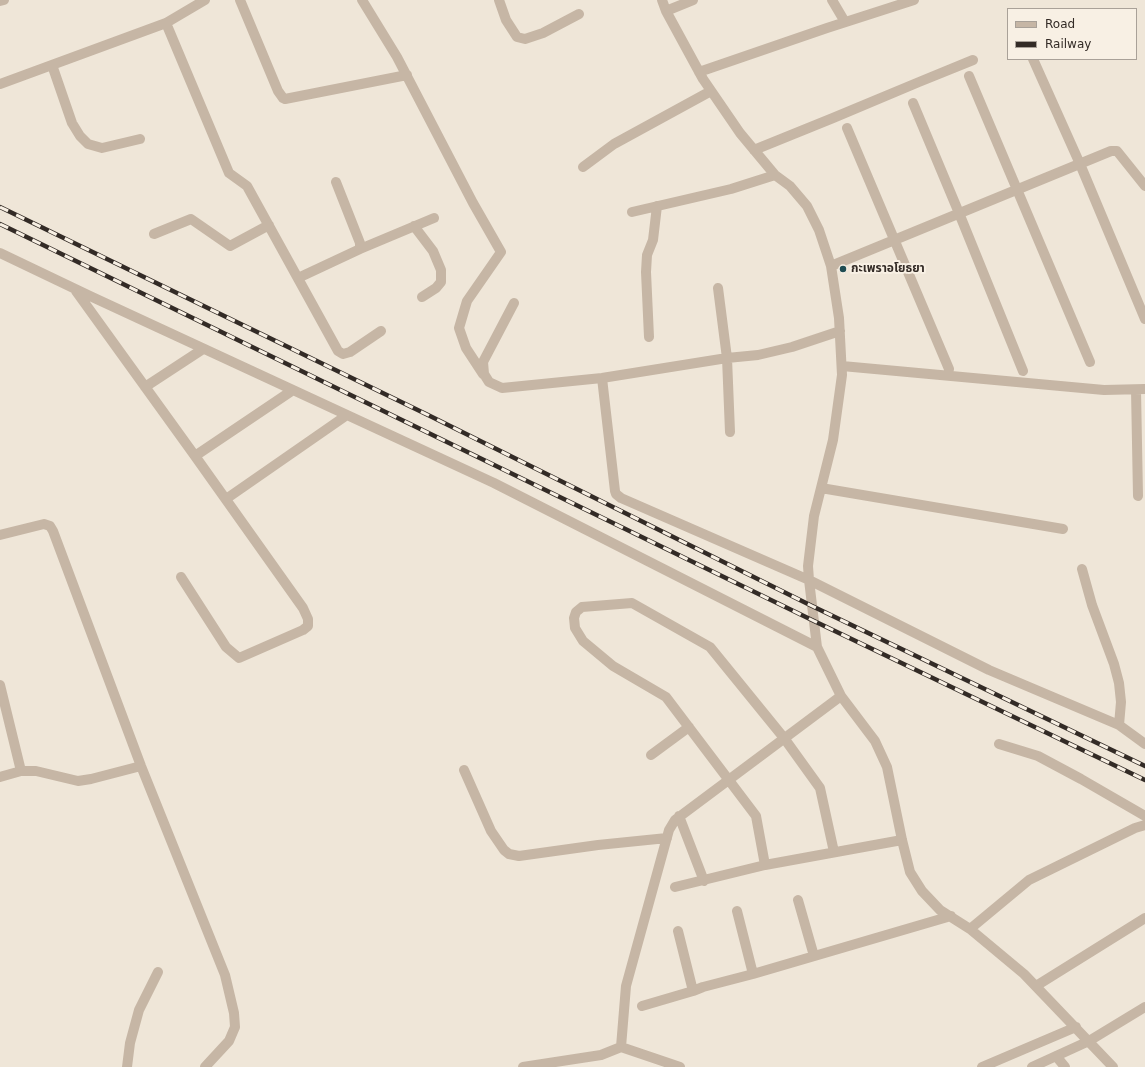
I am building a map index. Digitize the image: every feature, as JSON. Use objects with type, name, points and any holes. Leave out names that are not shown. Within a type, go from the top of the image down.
[{"type":"street","points":[[0,2],[4,0]]},
{"type":"street","points":[[0,84],[166,23],[205,0]]},
{"type":"street","points":[[240,0],[278,91],[285,99],[407,75]]},
{"type":"street","points":[[362,0],[398,57],[473,203],[501,252],[467,301],[459,328],[466,348],[489,382],[502,388],[602,378],[727,358],[758,355],[792,347],[840,331]]},
{"type":"street","points":[[499,0],[506,20],[517,38],[525,39],[579,14]]},
{"type":"street","points":[[662,0],[666,11],[699,72],[740,133],[775,175],[790,186],[807,206],[819,230],[831,266],[839,318],[842,375],[833,440],[814,516],[808,566],[817,647],[841,696],[875,740],[887,767],[910,872],[922,891],[940,910],[970,929],[1024,974],[1113,1067]]},
{"type":"street","points":[[666,11],[693,0]]},
{"type":"street","points":[[832,0],[845,22]]},
{"type":"street","points":[[699,72],[914,0]]},
{"type":"street","points":[[166,23],[228,173],[248,186],[338,351],[343,354],[350,352],[381,331]]},
{"type":"street","points":[[754,150],[972,60]]},
{"type":"street","points":[[1033,60],[1080,164],[1145,320]]},
{"type":"street","points":[[52,65],[72,123],[80,136],[88,144],[102,148],[140,139]]},
{"type":"street","points":[[969,76],[1090,362]]},
{"type":"street","points":[[583,167],[614,144],[711,91]]},
{"type":"street","points":[[913,103],[1023,371]]},
{"type":"street","points":[[847,128],[949,369]]},
{"type":"street","points":[[831,266],[1111,151],[1117,152],[1145,186]]},
{"type":"street","points":[[632,212],[732,189],[775,175]]},
{"type":"street","points":[[336,182],[360,243],[360,249]]},
{"type":"street","points":[[649,337],[646,272],[647,255],[653,240],[657,206]]},
{"type":"street","points":[[298,278],[360,249],[434,218]]},
{"type":"street","points":[[154,234],[191,219],[230,246],[269,225]]},
{"type":"street","points":[[414,226],[433,251],[441,270],[441,282],[436,288],[422,296]]},
{"type":"street","points":[[0,253],[203,349],[494,483],[817,647]]},
{"type":"street","points":[[718,288],[727,358],[730,432]]},
{"type":"street","points":[[76,289],[303,608],[308,619],[308,626],[303,630],[239,658],[226,647],[181,577]]},
{"type":"street","points":[[484,374],[483,362],[514,304]]},
{"type":"street","points":[[146,387],[203,349]]},
{"type":"street","points":[[842,366],[1104,390],[1141,389],[1138,496]]},
{"type":"street","points":[[602,378],[615,491],[621,498],[809,580],[990,670],[1119,725],[1145,744]]},
{"type":"street","points":[[195,456],[293,390]]},
{"type":"street","points":[[226,499],[347,415]]},
{"type":"street","points":[[821,488],[1063,529]]},
{"type":"street","points":[[0,535],[44,524],[50,526],[141,766],[225,975],[234,1013],[235,1027],[228,1041],[205,1067]]},
{"type":"street","points":[[1082,569],[1092,604],[1114,664],[1119,683],[1121,702],[1119,725]]},
{"type":"street","points":[[765,865],[756,816],[666,697],[613,666],[583,641],[575,628],[574,618],[576,612],[582,607],[632,603],[710,646],[784,738],[820,788],[834,852]]},
{"type":"street","points":[[0,685],[21,771]]},
{"type":"street","points":[[621,1047],[626,986],[669,830],[675,820],[841,696]]},
{"type":"street","points":[[651,755],[689,727]]},
{"type":"street","points":[[999,744],[1038,756],[1082,779],[1145,816]]},
{"type":"street","points":[[0,777],[21,771],[36,771],[78,781],[141,766]]},
{"type":"street","points":[[464,770],[491,831],[504,850],[509,854],[519,856],[598,845],[667,838]]},
{"type":"street","points":[[679,816],[704,881]]},
{"type":"street","points":[[970,929],[1029,880],[1135,828],[1145,825]]},
{"type":"street","points":[[675,887],[765,865],[902,840]]},
{"type":"street","points":[[798,900],[814,956]]},
{"type":"street","points":[[737,911],[753,974]]},
{"type":"street","points":[[642,1006],[951,916]]},
{"type":"street","points":[[1036,986],[1145,918]]},
{"type":"street","points":[[678,931],[693,991]]},
{"type":"street","points":[[127,1067],[130,1043],[139,1010],[158,972]]},
{"type":"street","points":[[1032,1067],[1089,1041],[1145,1007]]},
{"type":"street","points":[[982,1067],[1076,1027]]},
{"type":"street","points":[[523,1067],[601,1055],[621,1047],[680,1067]]},
{"type":"street","points":[[1056,1056],[1065,1067]]},
{"type":"railway","points":[[0,207],[428,415],[812,606],[1145,766]]},
{"type":"railway","points":[[0,224],[814,621],[1145,780]]},
{"type":"place","name":"กะเพราอโยธยา","points":[[843,269]]}]
